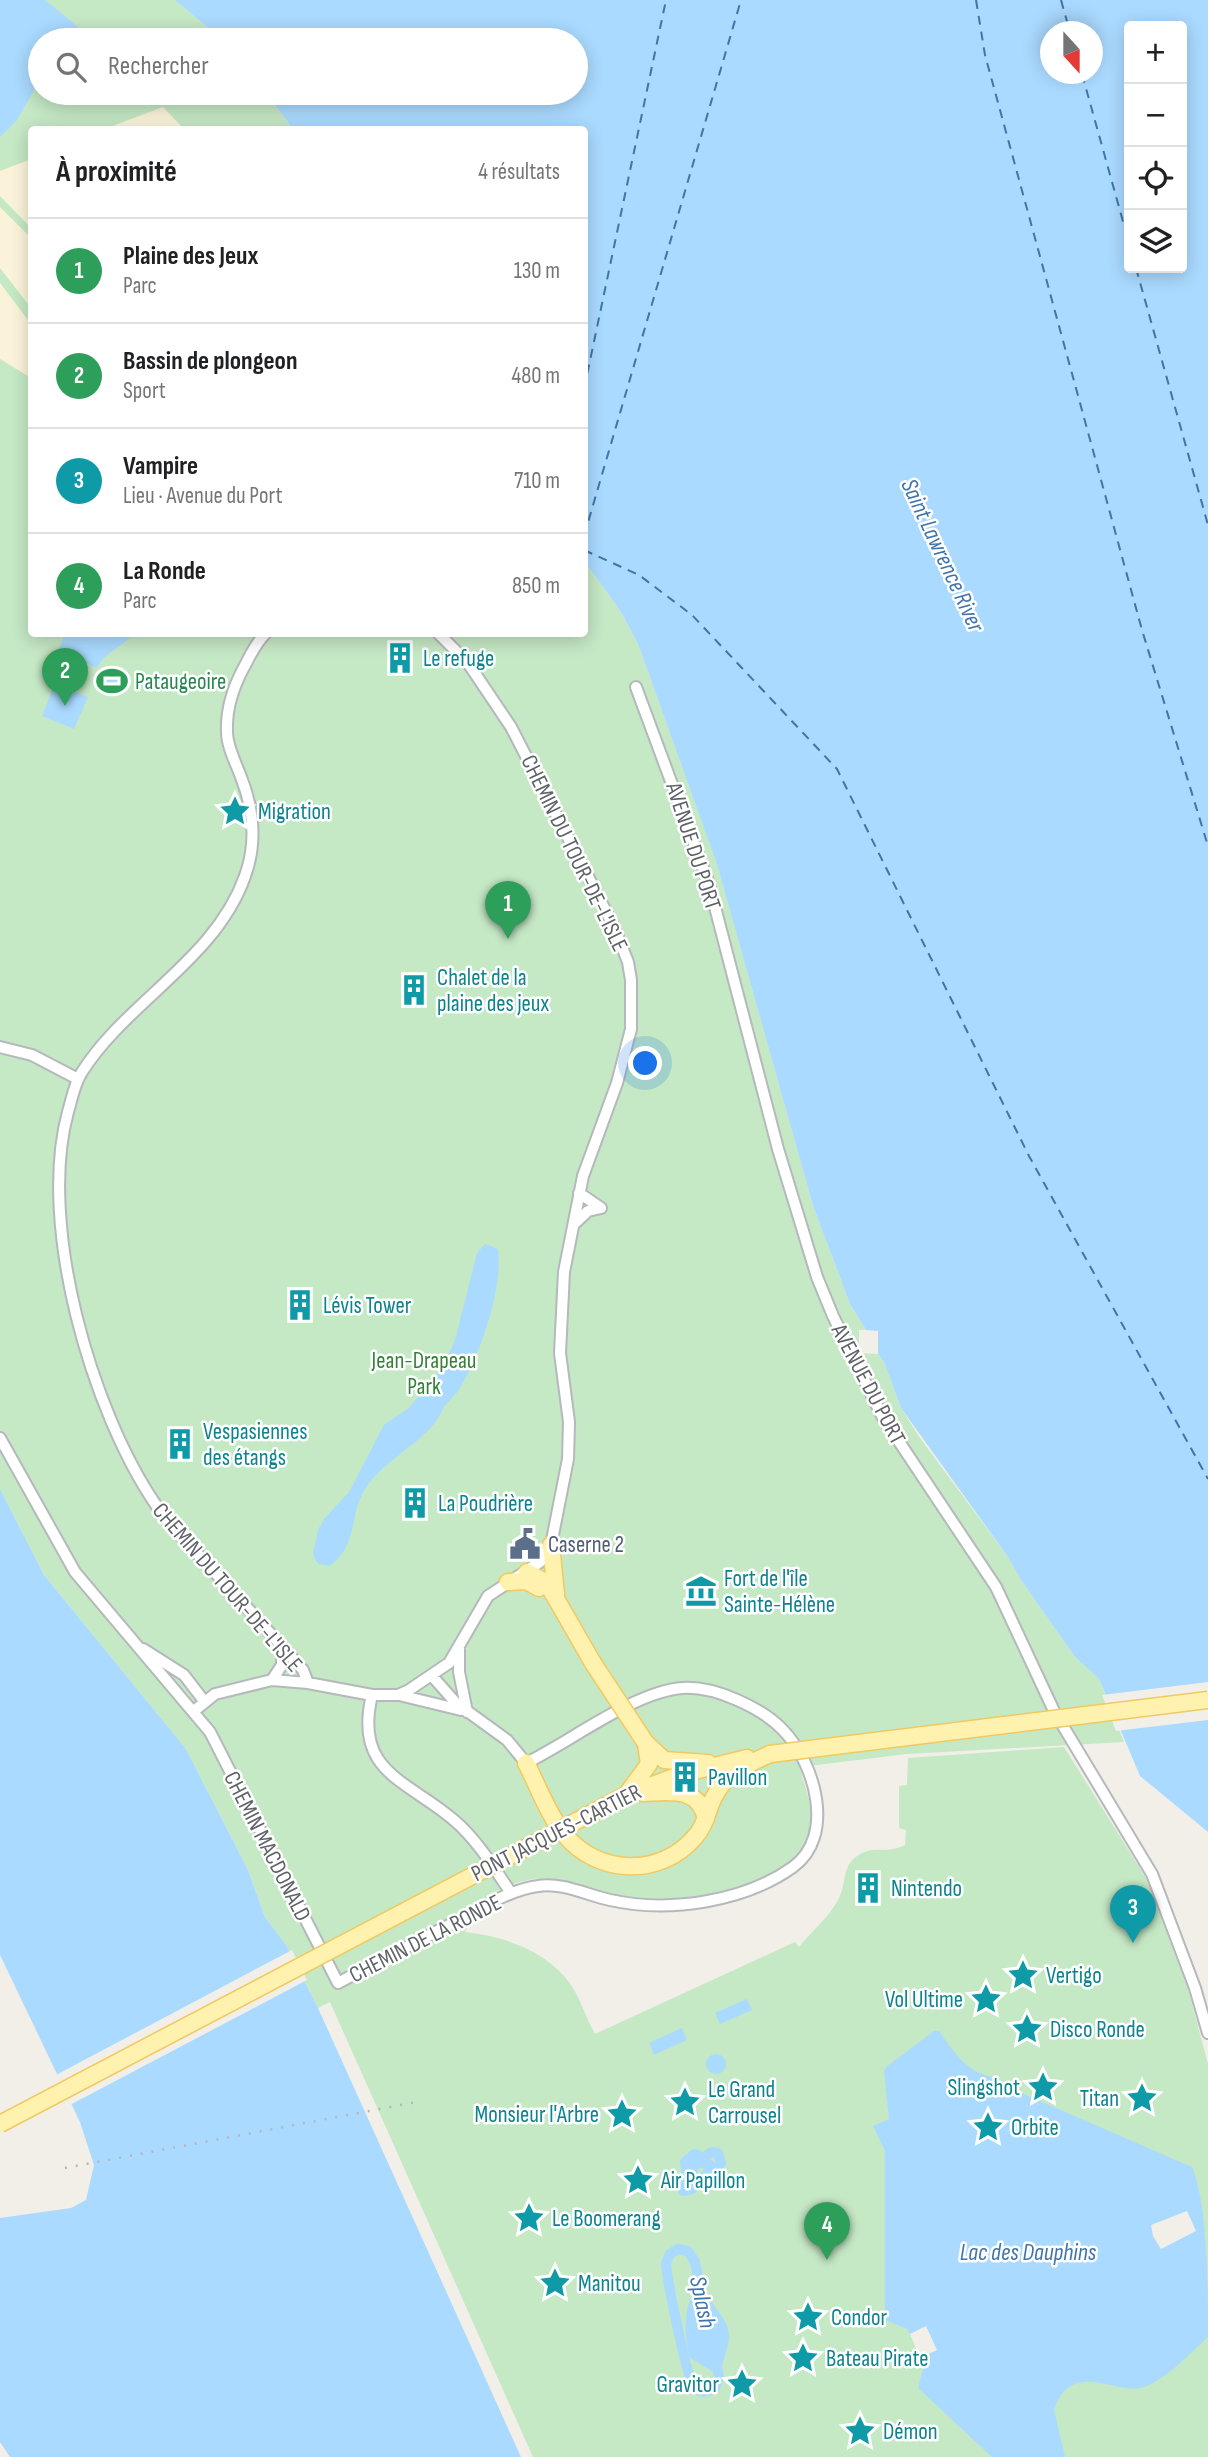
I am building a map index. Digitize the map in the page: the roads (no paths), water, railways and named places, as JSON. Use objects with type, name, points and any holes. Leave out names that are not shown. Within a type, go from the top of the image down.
[{"type":"main road","points":[[551,1545],[557,1603]]},
{"type":"main road","points":[[527,1572],[548,1583],[593,1663],[645,1742],[664,1760],[717,1764]]},
{"type":"main road","points":[[508,1582],[526,1581],[544,1591],[557,1603]]},
{"type":"main road","name":"PONT JACQUES-CARTIER","points":[[0,2124],[626,1795],[717,1764],[770,1754],[1208,1700]]},
{"type":"main road","points":[[626,1795],[649,1765],[645,1742]]},
{"type":"main road","points":[[526,1763],[562,1832],[583,1852],[621,1867],[654,1863],[685,1847],[706,1819],[713,1797],[727,1777],[770,1754]]},
{"type":"main road","points":[[626,1795],[686,1793],[699,1802],[706,1819]]},
{"type":"street","name":"CHEMIN DU TOUR-DE-L'ISLE","points":[[262,637],[256,642],[241,673],[228,716],[227,735],[251,809],[254,833],[241,888],[224,919],[186,962],[113,1033],[78,1079],[62,1145],[60,1221],[70,1286],[112,1428],[132,1469],[158,1509],[303,1670],[308,1683],[372,1695],[398,1695],[449,1663],[488,1595],[540,1563],[551,1545],[568,1459],[569,1422],[561,1353],[564,1272],[579,1193],[617,1083],[631,1029],[633,1005],[628,962],[596,891],[511,726],[468,663],[442,637]]},
{"type":"street","name":"AVENUE DU PORT","points":[[636,687],[709,884],[778,1149],[817,1277],[833,1316],[882,1416],[996,1587],[1054,1712],[1152,1874],[1195,1988],[1208,2033]]},
{"type":"street","points":[[0,1047],[32,1055],[78,1079]]},
{"type":"street","points":[[572,1227],[579,1217],[601,1208],[579,1193]]},
{"type":"street","name":"CHEMIN MACDONALD","points":[[0,1438],[70,1564],[166,1683],[194,1711],[210,1732],[338,1983]]},
{"type":"street","points":[[488,1595],[490,1587],[502,1577],[527,1572]]},
{"type":"street","name":"CHEMIN MACDONALD","points":[[135,1644],[177,1671],[204,1701]]},
{"type":"street","points":[[460,1646],[459,1672],[467,1712]]},
{"type":"street","points":[[272,1680],[282,1665],[282,1649]]},
{"type":"street","points":[[166,1683],[177,1671]]},
{"type":"street","points":[[432,1676],[467,1712],[508,1740],[526,1763]]},
{"type":"street","points":[[194,1711],[204,1701],[221,1692],[272,1680],[308,1683]]},
{"type":"street","name":"CHEMIN DE LA RONDE","points":[[338,1983],[511,1893],[547,1884],[626,1903],[672,1905],[712,1900],[752,1887],[793,1867],[808,1853],[818,1828],[811,1781],[792,1740],[774,1721],[709,1691],[685,1688],[653,1694],[526,1763]]},
{"type":"street","name":"CHEMIN DE LA RONDE","points":[[372,1695],[367,1733],[379,1765],[466,1831],[511,1893]]},
{"type":"street","points":[[398,1695],[467,1712]]},
{"type":"water","points":[[0,0],[45,0],[78,28],[28,28],[28,101],[17,120],[0,137]]},
{"type":"water","name":"Saint Lawrence River","points":[[175,0],[1208,0],[1208,1832],[1140,1776],[1099,1679],[1075,1657],[1008,1557],[901,1408],[884,1362],[878,1354],[878,1331],[866,1330],[850,1304],[813,1206],[717,864],[638,644],[621,612],[588,566],[588,126],[291,126],[275,105],[588,105],[588,28],[209,28]]},
{"type":"water","points":[[64,637],[129,637],[105,657],[97,668],[58,651]]},
{"type":"water","name":"Pataugeoire","points":[[118,667],[123,680],[117,686],[117,692],[106,693],[101,678],[109,677],[109,671]]},
{"type":"water","points":[[55,683],[88,697],[74,729],[42,716]]},
{"type":"water","points":[[485,1244],[498,1249],[497,1282],[489,1319],[469,1372],[433,1425],[382,1469],[367,1486],[357,1507],[350,1537],[339,1557],[330,1566],[318,1564],[313,1554],[318,1530],[324,1519],[349,1492],[384,1425],[409,1408],[443,1367],[455,1340],[477,1253]]},
{"type":"water","points":[[0,1489],[44,1575],[186,1749],[248,1870],[265,1917],[286,1945],[318,2008],[521,2457],[10,2457],[0,2442],[0,2218],[71,2208],[86,2200],[94,2165],[80,2122],[0,1955]]},
{"type":"water","points":[[747,1999],[752,2010],[720,2024],[715,2013]]},
{"type":"water","points":[[682,2028],[687,2040],[654,2055],[649,2043]]},
{"type":"water","name":"Lac des Dauphins","points":[[934,2031],[939,2031],[971,2069],[1192,2167],[1197,2183],[1206,2249],[1208,2337],[1170,2372],[1144,2387],[1133,2389],[1096,2382],[1072,2385],[1062,2394],[1054,2410],[1065,2457],[992,2457],[918,2388],[924,2365],[910,2334],[907,2329],[885,2320],[885,2151],[873,2126],[889,2119],[884,2071],[886,2067]]},
{"type":"water","points":[[712,2054],[720,2054],[726,2064],[720,2074],[712,2074],[706,2068],[706,2060]]},
{"type":"water","points":[[705,2293],[725,2321],[729,2336],[720,2371],[715,2373],[690,2358],[687,2343],[688,2305],[691,2297]]},
{"type":"waterway","points":[[712,2152],[718,2153],[721,2163],[711,2182],[702,2184],[701,2179],[710,2171],[710,2165],[698,2162],[693,2167],[692,2189],[683,2191],[682,2185],[687,2176],[685,2162],[695,2154],[703,2158],[712,2152]]},
{"type":"waterway","name":"Splash","points":[[678,2249],[688,2251],[695,2262],[719,2377],[715,2388],[708,2391],[697,2390],[691,2381],[678,2329],[666,2263],[670,2254],[678,2249]]},
{"type":"railway","points":[[65,2168],[417,2102]]},
{"type":"place","name":"Le refuge","points":[[400,658]]},
{"type":"place","name":"Pataugeoire","points":[[112,681]]},
{"type":"place","name":"Bassin de plongeon","points":[[65,706]]},
{"type":"place","name":"Migration","points":[[235,811]]},
{"type":"place","name":"Plaine des Jeux","points":[[508,939]]},
{"type":"place","name":"Chalet de la plaine des jeux","points":[[414,990]]},
{"type":"place","name":"Lévis Tower","points":[[300,1305]]},
{"type":"place","name":"Vespasiennes des étangs","points":[[180,1444]]},
{"type":"place","name":"La Poudrière","points":[[415,1503]]},
{"type":"place","name":"Caserne 2","points":[[525,1544]]},
{"type":"place","name":"Fort de l'île Sainte-Hélène","points":[[701,1591]]},
{"type":"place","name":"Pavillon","points":[[685,1777]]},
{"type":"place","name":"Nintendo","points":[[868,1888]]},
{"type":"place","name":"Vampire","points":[[1133,1943]]},
{"type":"place","name":"Vertigo","points":[[1023,1975]]},
{"type":"place","name":"Vol Ultime","points":[[986,1999]]},
{"type":"place","name":"Disco Ronde","points":[[1027,2029]]},
{"type":"place","name":"Slingshot","points":[[1043,2087]]},
{"type":"place","name":"Titan","points":[[1142,2098]]},
{"type":"place","name":"Le Grand Carrousel","points":[[685,2102]]},
{"type":"place","name":"Monsieur l'Arbre","points":[[622,2114]]},
{"type":"place","name":"Orbite","points":[[988,2127]]},
{"type":"place","name":"Air Papillon","points":[[638,2180]]},
{"type":"place","name":"Le Boomerang","points":[[529,2218]]},
{"type":"place","name":"La Ronde","points":[[827,2260]]},
{"type":"place","name":"Manitou","points":[[555,2283]]},
{"type":"place","name":"Condor","points":[[808,2317]]},
{"type":"place","name":"Bateau Pirate","points":[[803,2358]]},
{"type":"place","name":"Gravitor","points":[[742,2384]]},
{"type":"place","name":"Démon","points":[[860,2431]]},
{"type":"park label","name":"Jean-Drapeau Park","points":[[424,1373]]}]
